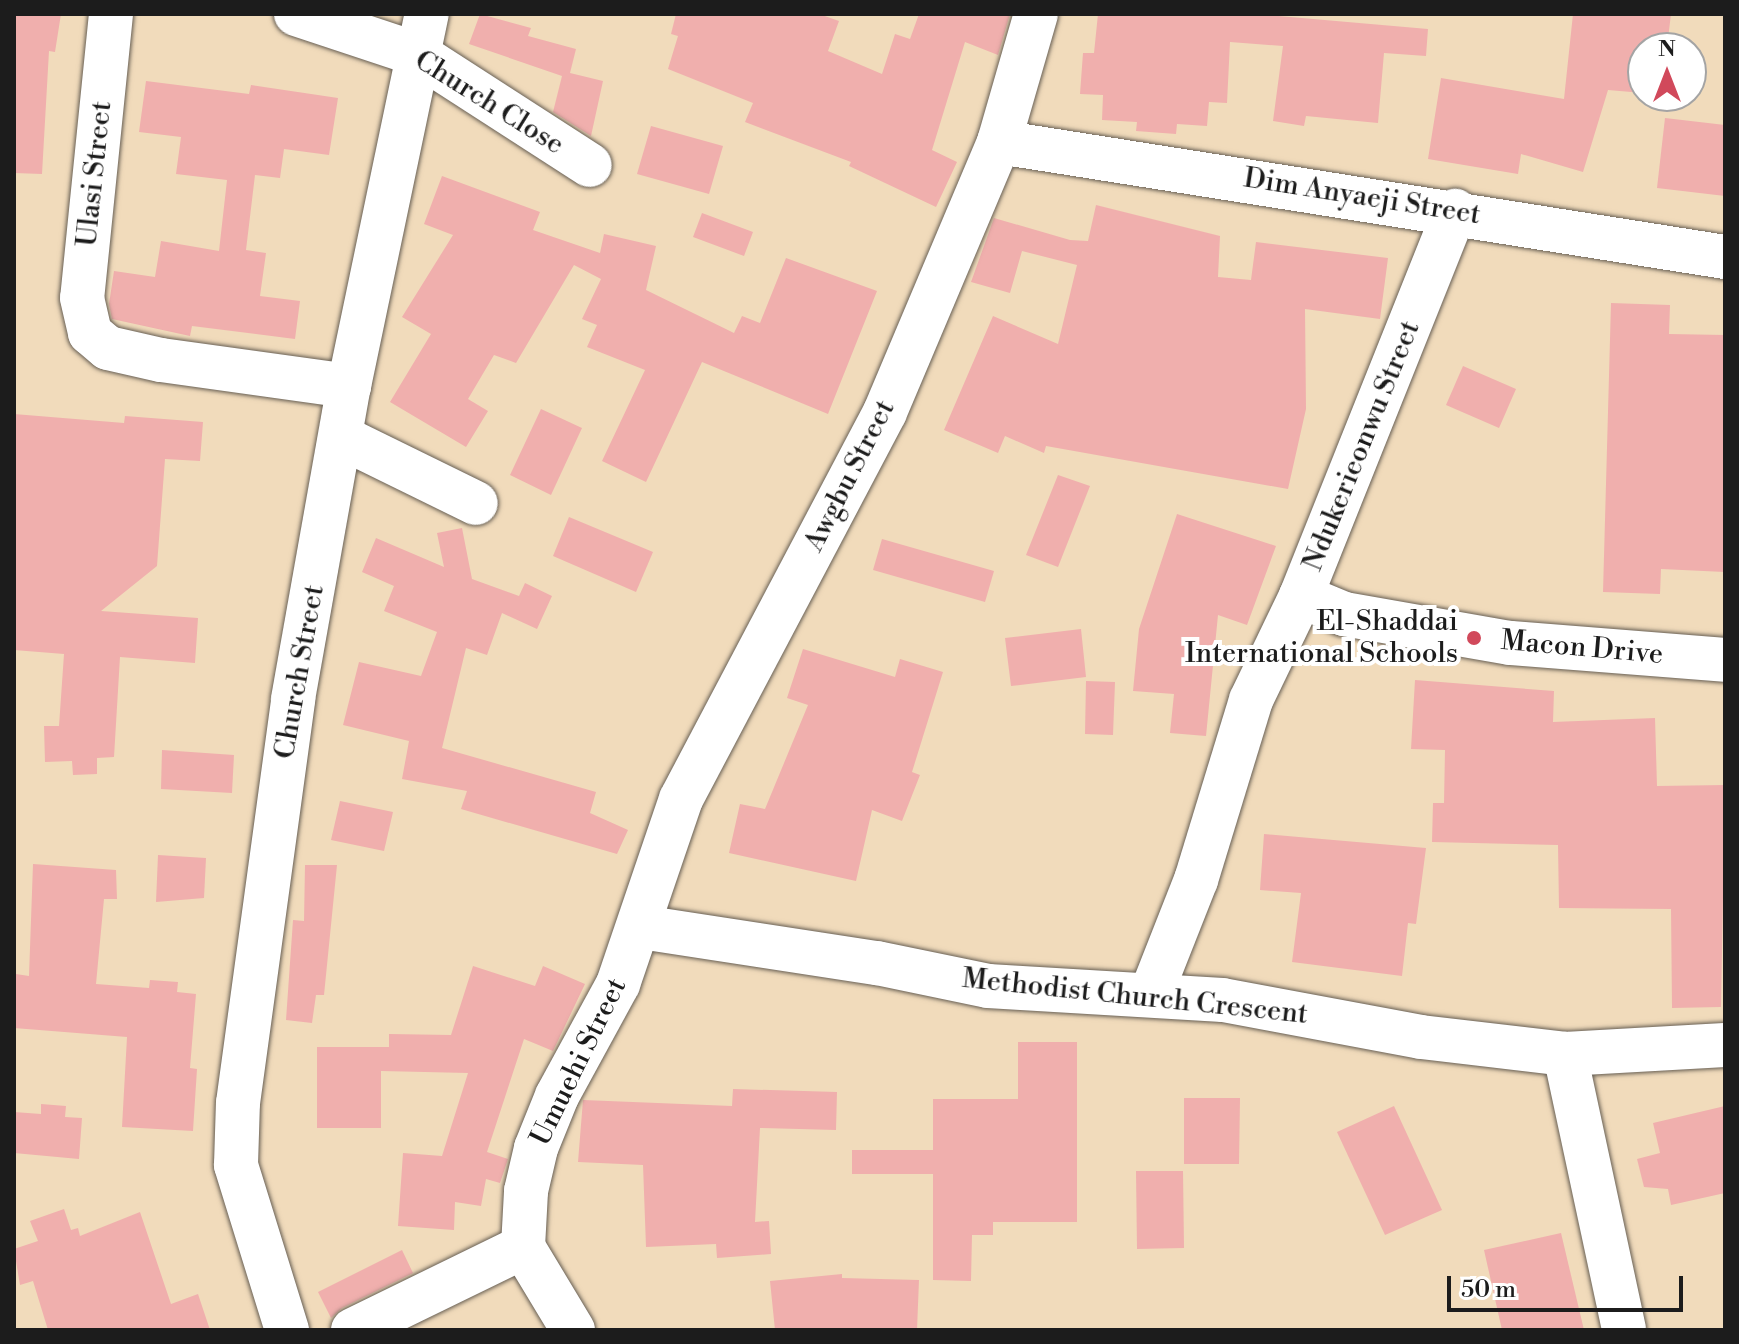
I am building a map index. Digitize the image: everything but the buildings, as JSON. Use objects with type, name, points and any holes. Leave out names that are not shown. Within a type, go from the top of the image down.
[{"type":"street","name":"Ulasi Street","points":[[111,14],[82,298],[90,333],[108,348],[161,360],[349,386]]},
{"type":"street","name":"Church Close","points":[[296,14],[423,34],[590,165]]},
{"type":"street","name":"Awgbu Street","points":[[641,927],[681,799],[885,412],[999,142],[1036,14]]},
{"type":"street","name":"Church Street","points":[[287,1330],[236,1165],[238,1103],[293,699],[349,386],[423,34]]},
{"type":"street","name":"Dim Anyaeji Street","points":[[999,142],[1455,211],[1725,257]]},
{"type":"street","name":"Ndukerieonwu Street","points":[[1151,994],[1196,880],[1251,700],[1301,596],[1455,211]]},
{"type":"street","points":[[341,437],[476,503]]},
{"type":"street","name":"Macon Drive","points":[[1301,596],[1344,614],[1511,643],[1725,660]]},
{"type":"street","name":"Methodist Church Crescent","points":[[641,927],[877,963],[988,986],[1067,995],[1151,994],[1223,1000],[1421,1037],[1565,1054],[1725,1045]]},
{"type":"street","name":"Umuehi Street","points":[[523,1247],[526,1191],[536,1148],[641,927]]},
{"type":"street","points":[[1565,1054],[1624,1330]]},
{"type":"street","points":[[353,1330],[523,1247],[573,1330]]},
{"type":"place","name":"El-Shaddai International Schools","points":[[1474,638]]}]
